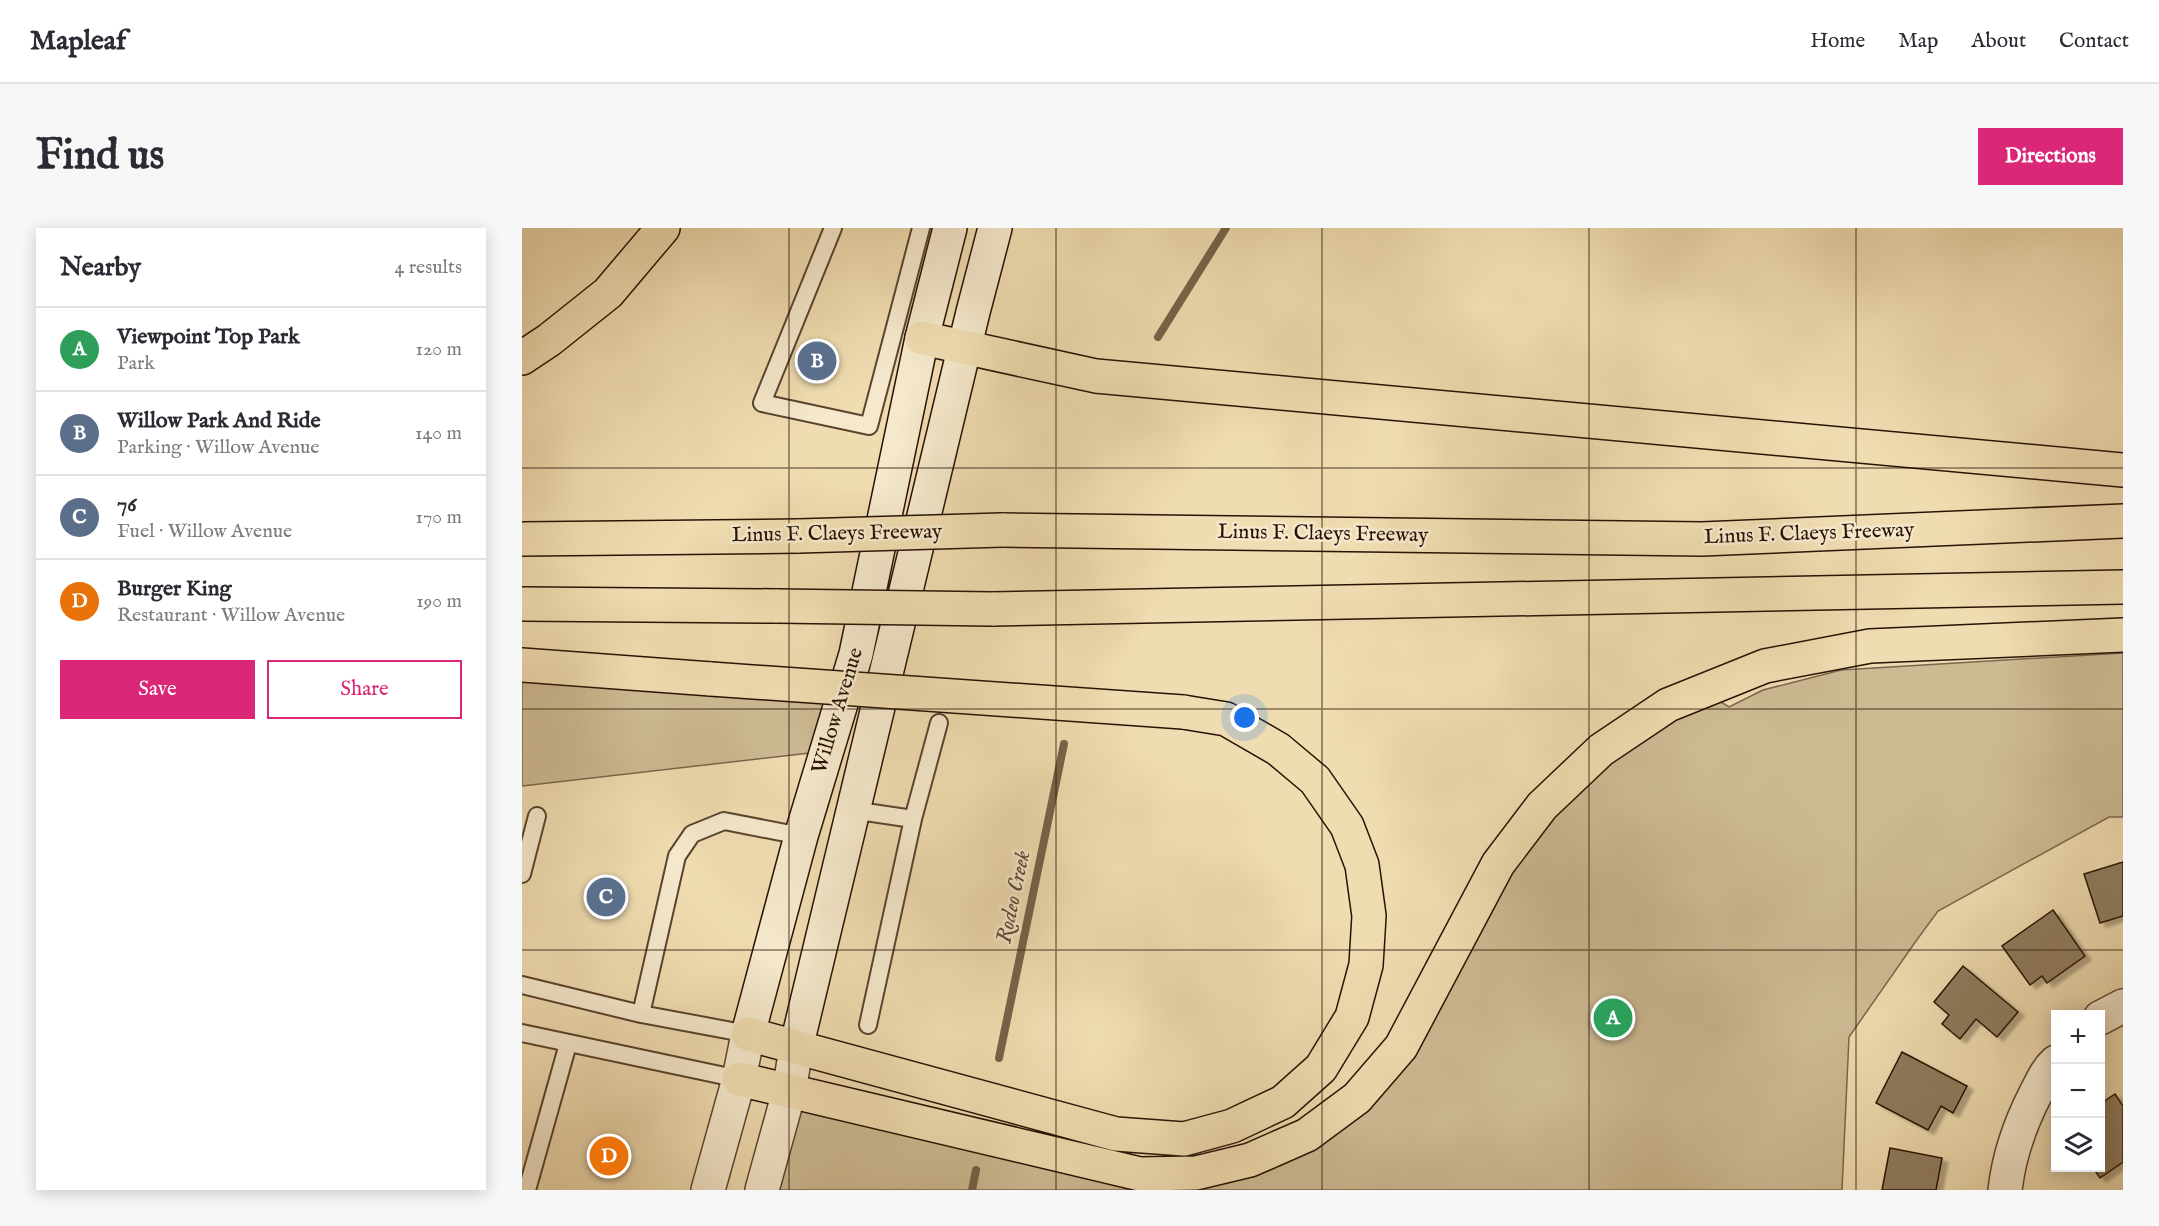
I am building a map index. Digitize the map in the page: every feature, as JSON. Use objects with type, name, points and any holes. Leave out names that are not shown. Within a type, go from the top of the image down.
[{"type":"highway","points":[[522,358],[549,340],[608,293],[663,228]]},
{"type":"highway","points":[[922,338],[1096,376],[2123,470]]},
{"type":"highway","name":"Linus F. Claeys Freeway","points":[[522,539],[799,536],[1002,530],[1702,539],[2123,521]]},
{"type":"highway","points":[[522,604],[992,609],[2123,587]]},
{"type":"highway","points":[[739,1079],[1140,1174],[1196,1173],[1250,1160],[1307,1135],[1357,1098],[1401,1047],[1498,864],[1542,806],[1601,750],[1668,705],[1765,666],[1869,646],[2123,635]]},
{"type":"highway","points":[[522,665],[1183,712],[1226,719],[1278,749],[1315,780],[1347,826],[1362,865],[1370,916],[1366,965],[1352,1017],[1321,1068],[1283,1102],[1232,1126],[1184,1139],[1116,1134],[748,1034]]},
{"type":"main road","name":"Willow Avenue","points":[[708,1190],[801,836],[856,654],[922,338],[950,228]]},
{"type":"main road","name":"Willow Avenue","points":[[762,1190],[789,1092],[796,1048],[852,810],[995,228]]},
{"type":"main road","points":[[2105,1015],[2123,1006]]},
{"type":"main road","points":[[2005,1190],[2007,1169],[2021,1121],[2048,1069],[2053,1064]]},
{"type":"lane","points":[[833,228],[762,403],[869,426],[921,228]]},
{"type":"lane","points":[[868,1025],[913,819],[939,723]]},
{"type":"lane","points":[[852,810],[913,819]]},
{"type":"lane","points":[[522,874],[537,816]]},
{"type":"lane","points":[[641,1014],[677,856],[692,834],[724,821],[801,836]]},
{"type":"lane","points":[[522,985],[641,1014],[748,1034]]},
{"type":"lane","points":[[522,1033],[739,1079]]},
{"type":"lane","points":[[527,1190],[568,1044]]},
{"type":"shaded area","points":[[2123,653],[2123,817],[2109,817],[1938,911],[1849,1037],[1842,1190],[762,1190],[789,1092],[1196,1173],[1357,1098],[1542,806],[1703,691],[1729,707],[1763,690],[1841,670]]},
{"type":"shaded area","points":[[522,665],[847,686],[827,751],[522,786]]},
{"type":"building","points":[[2123,862],[2123,916],[2100,923],[2084,874]]},
{"type":"building","points":[[2053,910],[2085,956],[2047,983],[2042,976],[2030,985],[2002,946]]},
{"type":"building","points":[[1963,966],[2018,1012],[1997,1037],[1976,1019],[1960,1039],[1942,1024],[1949,1015],[1934,1002]]},
{"type":"building","points":[[1902,1052],[1967,1086],[1953,1113],[1941,1106],[1928,1130],[1876,1103]]},
{"type":"building","points":[[2115,1094],[2123,1106],[2123,1162],[2100,1178],[2096,1172],[2105,1172],[2105,1101]]},
{"type":"building","points":[[1890,1148],[1942,1158],[1936,1190],[1882,1190]]},
{"type":"waterway","name":"Rodeo Creek","points":[[1158,337],[1226,228]]},
{"type":"waterway","name":"Rodeo Creek","points":[[999,1058],[1064,744]]},
{"type":"waterway","name":"Rodeo Creek","points":[[972,1190],[976,1170]]},
{"type":"place","name":"Willow Park And Ride","points":[[817,361]]},
{"type":"place","name":"76","points":[[606,897]]},
{"type":"place","name":"Viewpoint Top Park","points":[[1613,1018]]},
{"type":"place","name":"Burger King","points":[[609,1156]]}]
